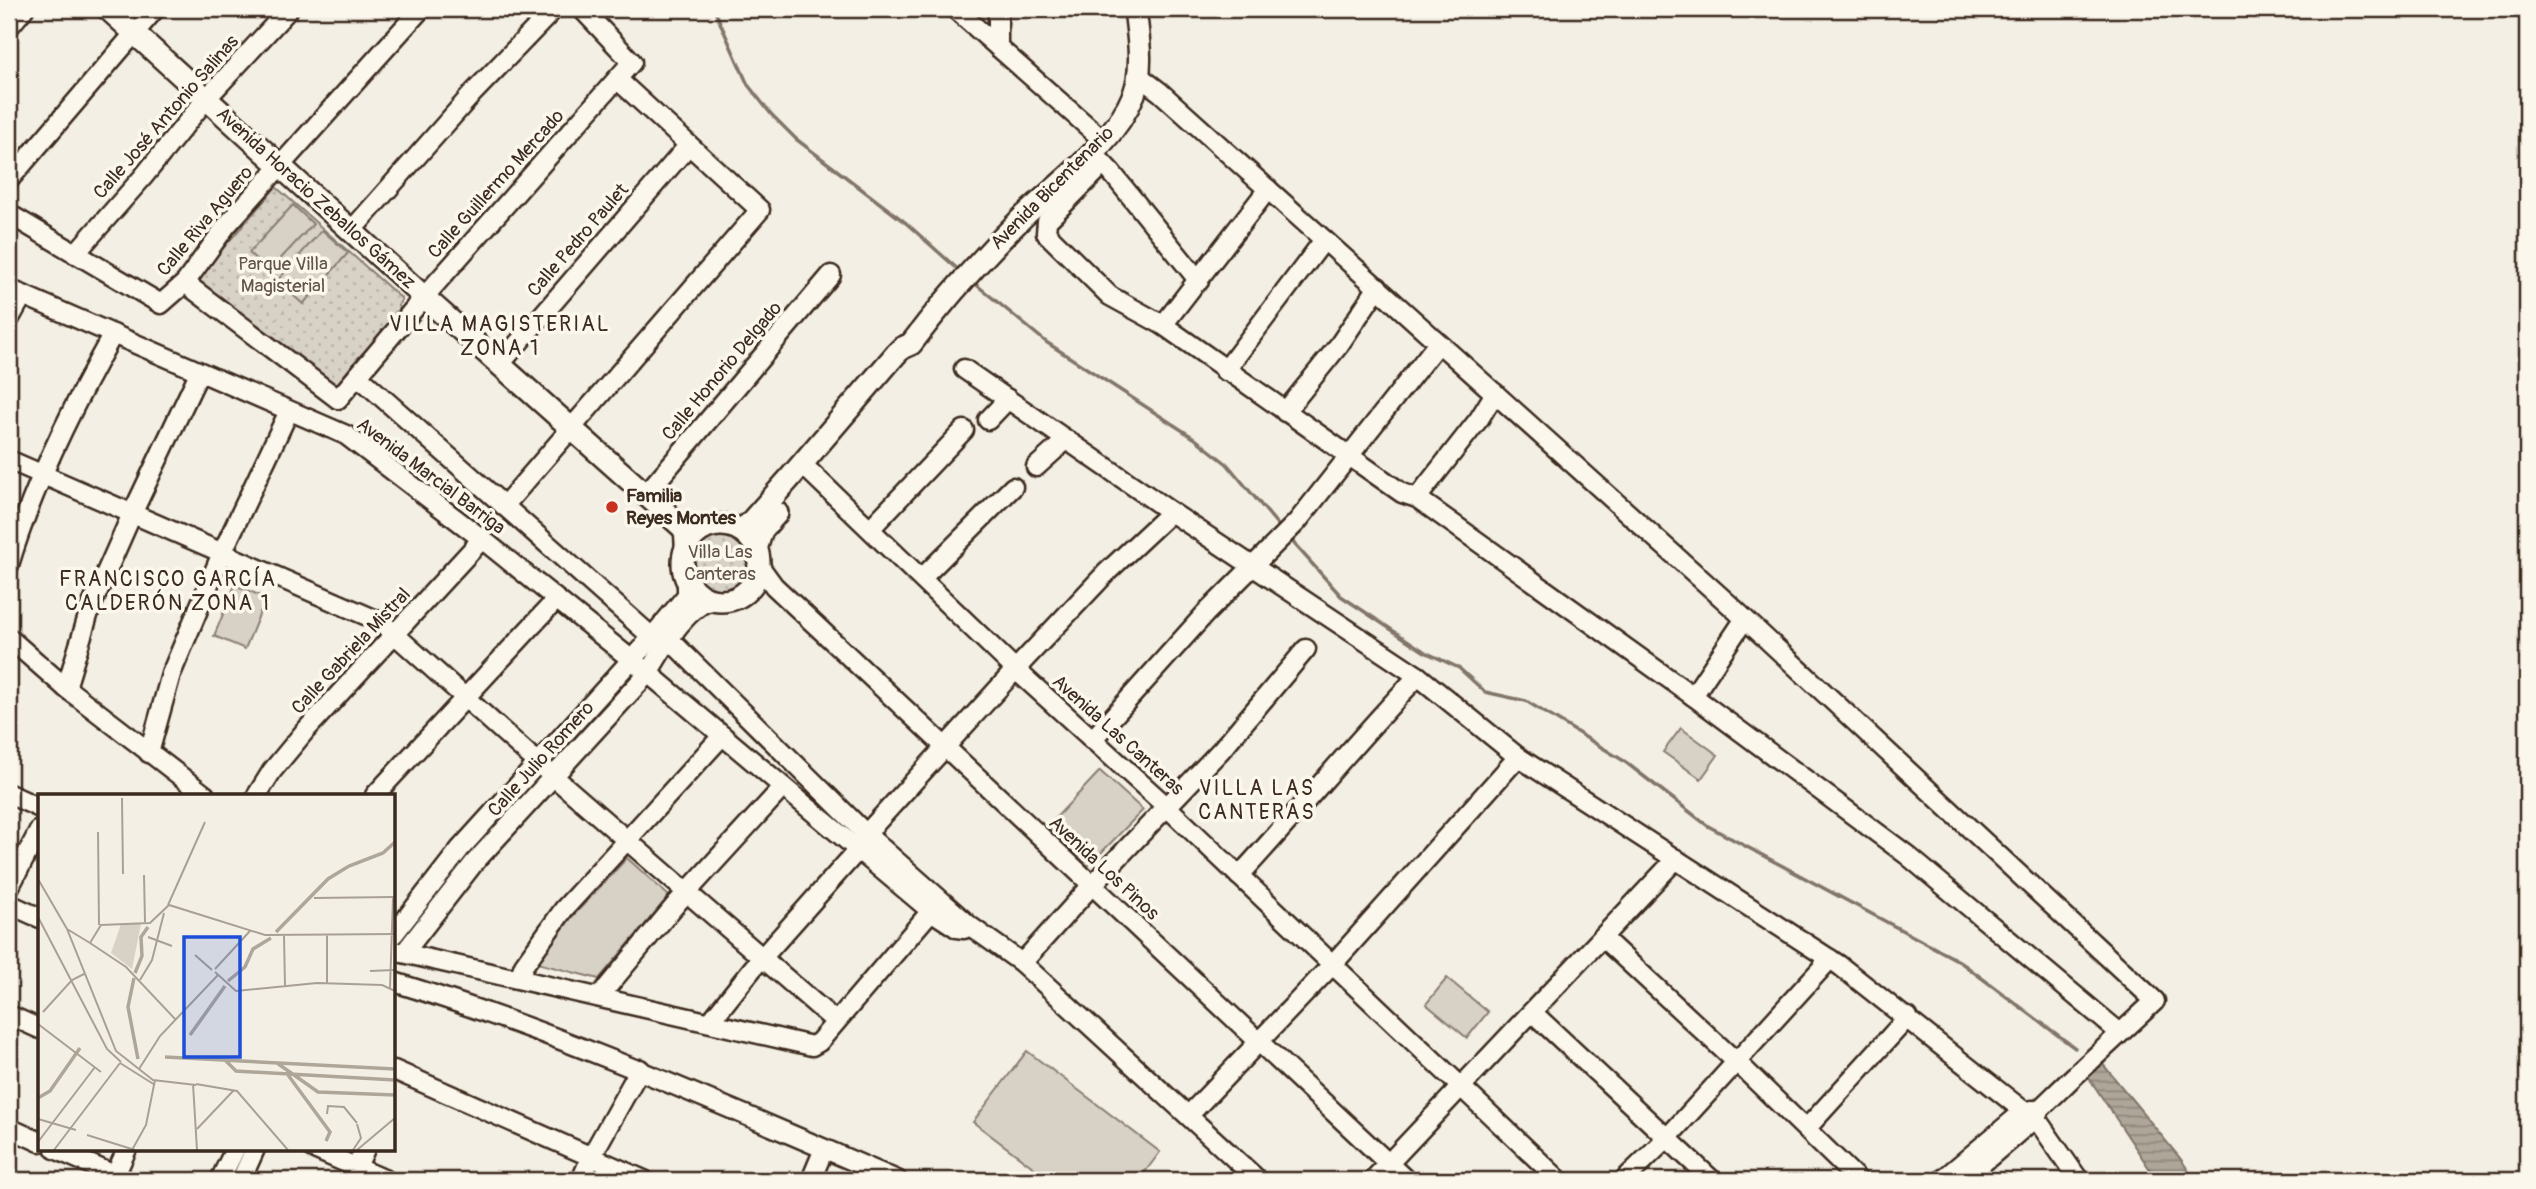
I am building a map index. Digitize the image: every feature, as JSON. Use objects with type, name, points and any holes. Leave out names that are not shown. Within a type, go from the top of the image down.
[{"type":"main road","name":"Avenida Horacio Zeballos Gámez","points":[[108,9],[424,297],[681,526]]},
{"type":"main road","name":"Avenida Bicentenario","points":[[740,530],[807,469],[907,362],[912,355],[911,344],[949,295],[1021,219],[1097,146],[1126,109],[1139,76],[1135,9]]},
{"type":"main road","name":"Avenida Bicentenario","points":[[761,570],[763,528],[807,469]]},
{"type":"main road","points":[[716,525],[740,530],[750,539],[761,570],[741,595],[722,601],[712,600],[693,589],[684,571],[685,551],[689,542],[704,528],[716,525]]},
{"type":"street","points":[[9,27],[24,9]]},
{"type":"street","points":[[9,180],[155,9]]},
{"type":"street","name":"Calle José Antonio Salinas","points":[[75,254],[143,177],[206,99],[289,9]]},
{"type":"street","name":"Calle Riva Aguero","points":[[75,254],[161,304],[185,283],[226,226],[421,9]]},
{"type":"street","points":[[352,230],[473,93],[554,9]]},
{"type":"street","name":"Calle Guillermo Mercado","points":[[185,283],[338,399],[424,297],[632,62],[582,9]]},
{"type":"street","points":[[955,9],[998,47],[1097,146],[1111,172],[1199,281]]},
{"type":"street","points":[[998,9],[998,47]]},
{"type":"street","points":[[1139,76],[1495,393],[2002,856],[2155,1001],[1963,1180]]},
{"type":"street","points":[[504,506],[760,210],[617,79]]},
{"type":"street","name":"Calle Pedro Paulet","points":[[501,363],[688,146]]},
{"type":"street","points":[[1097,146],[1095,173],[1047,221],[1046,233],[1110,296],[1163,325],[1349,457],[1402,493],[1417,498],[1693,696],[1907,855],[2120,1033]]},
{"type":"street","points":[[1163,325],[1268,189]]},
{"type":"street","points":[[9,214],[75,254]]},
{"type":"street","points":[[1225,371],[1324,240]]},
{"type":"street","name":"Calle Honorio Delgado","points":[[646,494],[831,275]]},
{"type":"street","points":[[1285,412],[1339,345],[1378,287]]},
{"type":"street","points":[[9,320],[16,292]]},
{"type":"street","name":"Avenida Marcial Barriga","points":[[16,292],[346,435],[482,539],[555,601],[648,673],[783,787],[862,842]]},
{"type":"street","points":[[9,565],[17,536],[43,475],[88,379],[113,334]]},
{"type":"street","points":[[1092,740],[1205,614],[1286,535],[1438,343]]},
{"type":"street","points":[[964,369],[1171,512],[1418,676],[1518,757],[1830,959],[2033,1113],[2079,1180]]},
{"type":"street","points":[[66,688],[90,609],[199,373]]},
{"type":"street","points":[[358,376],[504,506],[661,638],[932,911],[957,928],[970,926]]},
{"type":"street","points":[[1417,498],[1495,393]]},
{"type":"street","points":[[988,419],[1008,399]]},
{"type":"street","points":[[149,752],[171,674],[222,553],[289,411]]},
{"type":"street","points":[[871,528],[964,430]]},
{"type":"street","points":[[1036,467],[1066,440]]},
{"type":"street","points":[[9,460],[381,622],[538,764],[835,1021]]},
{"type":"street","name":"Avenida Las Canteras","points":[[807,469],[1015,669],[1167,807],[1559,1180]]},
{"type":"street","points":[[922,578],[1013,487]]},
{"type":"street","points":[[710,1022],[862,842],[1015,669],[1107,572],[1171,512]]},
{"type":"street","points":[[685,551],[681,526],[704,528]]},
{"type":"street","name":"Calle Gabriela Mistral","points":[[258,794],[272,771],[305,732],[482,539]]},
{"type":"street","name":"Avenida Los Pinos","points":[[761,570],[1406,1180]]},
{"type":"street","name":"Calle Julio Romero","points":[[399,952],[474,863],[648,673],[661,638],[687,595],[687,580]]},
{"type":"street","name":"Calle Julio Romero","points":[[396,931],[460,849],[632,661],[699,604],[712,600]]},
{"type":"street","points":[[376,794],[555,601]]},
{"type":"street","points":[[1693,696],[1744,620]]},
{"type":"street","points":[[9,638],[66,688],[204,794]]},
{"type":"street","points":[[1022,963],[1221,750],[1306,649]]},
{"type":"street","points":[[1239,876],[1300,810],[1364,733],[1418,676]]},
{"type":"street","points":[[519,978],[524,965],[564,909],[722,736]]},
{"type":"street","points":[[1189,1115],[1332,965],[1518,757]]},
{"type":"street","points":[[599,997],[687,893],[783,787]]},
{"type":"street","points":[[9,794],[38,807]]},
{"type":"street","points":[[9,888],[38,833]]},
{"type":"street","points":[[862,842],[1022,963],[1258,1180]]},
{"type":"street","points":[[1373,1180],[1676,859]]},
{"type":"street","points":[[9,904],[38,917]]},
{"type":"street","points":[[399,952],[812,1046],[819,1042],[932,911]]},
{"type":"street","points":[[1603,938],[1858,1180]]},
{"type":"street","points":[[1624,1180],[1668,1137],[1830,959]]},
{"type":"street","points":[[396,983],[447,998],[640,1069],[897,1180]]},
{"type":"street","points":[[1532,1012],[1712,1180]]},
{"type":"street","points":[[9,1015],[38,1028]]},
{"type":"street","points":[[1806,1129],[1908,1017]]},
{"type":"street","points":[[581,1180],[640,1069]]},
{"type":"street","points":[[396,1074],[644,1180]]},
{"type":"street","points":[[1942,1180],[2033,1113]]},
{"type":"street","points":[[9,1128],[38,1141]]},
{"type":"street","points":[[811,1180],[824,1149]]},
{"type":"street","points":[[57,1150],[118,1179],[127,1150]]},
{"type":"street","points":[[220,1180],[234,1150]]},
{"type":"street","points":[[241,1180],[255,1150]]},
{"type":"street","points":[[316,1150],[354,1174],[386,1180]]},
{"type":"street","points":[[354,1174],[365,1150]]},
{"type":"green space","name":"Parque Villa Magisterial","points":[[276,187],[402,299],[398,306],[402,314],[356,360],[333,390],[194,282]]},
{"type":"green space","points":[[293,205],[313,224],[269,271],[249,253]]},
{"type":"green space","points":[[322,230],[348,253],[303,304],[277,281]]},
{"type":"green space","name":"Villa Las Canteras","points":[[720,532],[741,541],[750,562],[741,583],[720,592],[699,583],[690,562],[699,541]]},
{"type":"green space","points":[[235,585],[266,598],[245,649],[214,636]]},
{"type":"green space","points":[[1681,728],[1718,755],[1701,779],[1663,752]]},
{"type":"green space","points":[[1100,771],[1143,810],[1088,866],[1048,826]]},
{"type":"green space","points":[[627,858],[669,896],[599,979],[537,963],[572,917]]},
{"type":"green space","points":[[1447,978],[1488,1012],[1467,1038],[1426,1004]]},
{"type":"green space","points":[[1027,1051],[1160,1152],[1139,1180],[1050,1180],[973,1122]]},
{"type":"shaded area","points":[[2097,1057],[2195,1180],[2157,1180],[2083,1069]]},
{"type":"waterway","points":[[714,9],[748,85],[771,114],[796,139],[906,223],[962,273]]},
{"type":"waterway","points":[[973,282],[1046,342],[1194,438],[1227,464],[1282,530]]},
{"type":"waterway","points":[[1289,538],[1341,596],[1425,652],[1459,668],[1485,692],[1526,701],[1624,761],[1708,826],[1959,961],[2075,1048]]},
{"type":"place","name":"Familia Reyes Montes","points":[[612,507]]},
{"type":"district","name":"VILLA MAGISTERIAL ZONA 1","points":[[500,336]]},
{"type":"district","name":"FRANCISCO GARCÍA CALDERÓN ZONA 1","points":[[168,591]]},
{"type":"district","name":"VILLA LAS CANTERAS","points":[[1257,800]]}]
